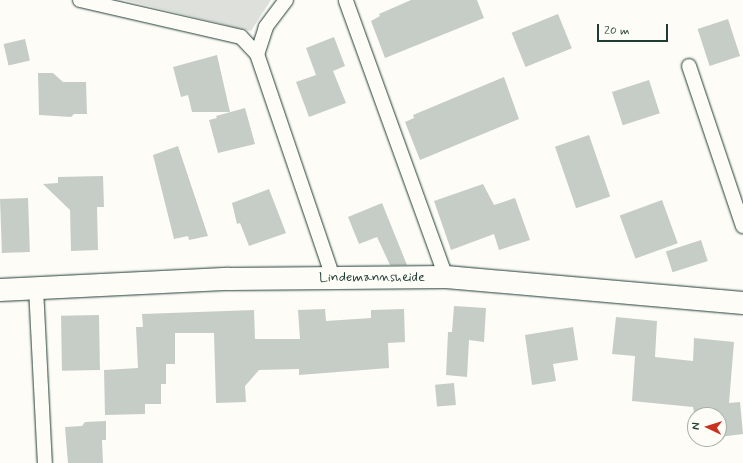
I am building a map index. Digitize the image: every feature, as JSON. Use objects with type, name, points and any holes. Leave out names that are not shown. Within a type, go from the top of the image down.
[{"type":"street","name":"Lindemannsheide","points":[[0,290],[334,277],[446,277],[743,302]]},
{"type":"lane","points":[[80,0],[241,37],[257,54],[334,277]]},
{"type":"lane","points":[[257,54],[266,27],[286,0]]},
{"type":"lane","points":[[346,1],[446,277]]},
{"type":"lane","points":[[689,66],[743,226]]},
{"type":"lane","points":[[36,288],[45,463]]},
{"type":"shaded area","points":[[124,0],[271,0],[251,31]]},
{"type":"building","points":[[411,0],[477,0],[484,18],[385,58],[371,21],[380,16],[379,14]]},
{"type":"building","points":[[558,14],[572,48],[526,67],[512,33]]},
{"type":"building","points":[[728,19],[740,56],[710,66],[698,29]]},
{"type":"building","points":[[334,37],[345,66],[333,71],[346,103],[309,117],[296,82],[316,75],[306,48]]},
{"type":"building","points":[[25,39],[30,60],[9,65],[4,44]]},
{"type":"building","points":[[217,55],[230,112],[192,112],[188,95],[181,97],[173,67]]},
{"type":"building","points":[[38,73],[53,73],[63,82],[86,82],[87,114],[74,114],[71,117],[39,115]]},
{"type":"building","points":[[504,77],[519,119],[420,160],[405,122],[414,118],[413,115]]},
{"type":"building","points":[[649,80],[660,113],[623,125],[612,92]]},
{"type":"building","points":[[245,108],[255,144],[218,153],[209,120],[217,118],[216,116]]},
{"type":"building","points":[[589,135],[610,196],[576,208],[555,147]]},
{"type":"building","points":[[178,146],[208,236],[189,240],[188,236],[174,239],[153,155]]},
{"type":"building","points":[[103,176],[104,207],[97,207],[98,250],[71,251],[70,210],[43,184],[58,183],[58,177]]},
{"type":"building","points":[[483,184],[494,205],[515,198],[530,240],[499,250],[494,234],[451,250],[434,201]]},
{"type":"building","points":[[269,189],[286,233],[249,246],[240,223],[237,224],[232,203]]},
{"type":"building","points":[[28,198],[30,252],[2,253],[0,199]]},
{"type":"building","points":[[662,200],[678,243],[635,259],[620,215]]},
{"type":"building","points":[[382,203],[407,265],[390,265],[377,237],[359,244],[348,217]]},
{"type":"building","points":[[701,240],[708,261],[673,272],[666,251]]},
{"type":"building","points":[[454,306],[486,308],[484,342],[469,340],[467,377],[446,375],[448,332],[452,332]]},
{"type":"building","points":[[325,309],[326,321],[371,318],[371,310],[404,309],[405,342],[388,343],[389,368],[299,375],[299,369],[259,370],[245,386],[246,402],[216,403],[214,333],[175,333],[175,364],[166,364],[166,384],[161,384],[161,404],[145,404],[145,414],[105,415],[104,370],[138,368],[136,327],[143,327],[142,314],[254,310],[255,339],[300,339],[298,310]]},
{"type":"building","points":[[99,315],[100,370],[62,371],[61,316]]},
{"type":"building","points":[[616,317],[657,321],[655,357],[693,361],[694,338],[734,342],[729,403],[740,402],[743,434],[727,436],[727,407],[693,407],[632,401],[635,356],[612,354]]},
{"type":"building","points":[[573,327],[578,360],[553,364],[556,381],[532,385],[525,335]]},
{"type":"building","points":[[454,383],[456,405],[437,407],[435,385]]},
{"type":"building","points":[[106,421],[106,440],[102,440],[103,463],[68,463],[65,427],[82,426],[85,422]]}]
